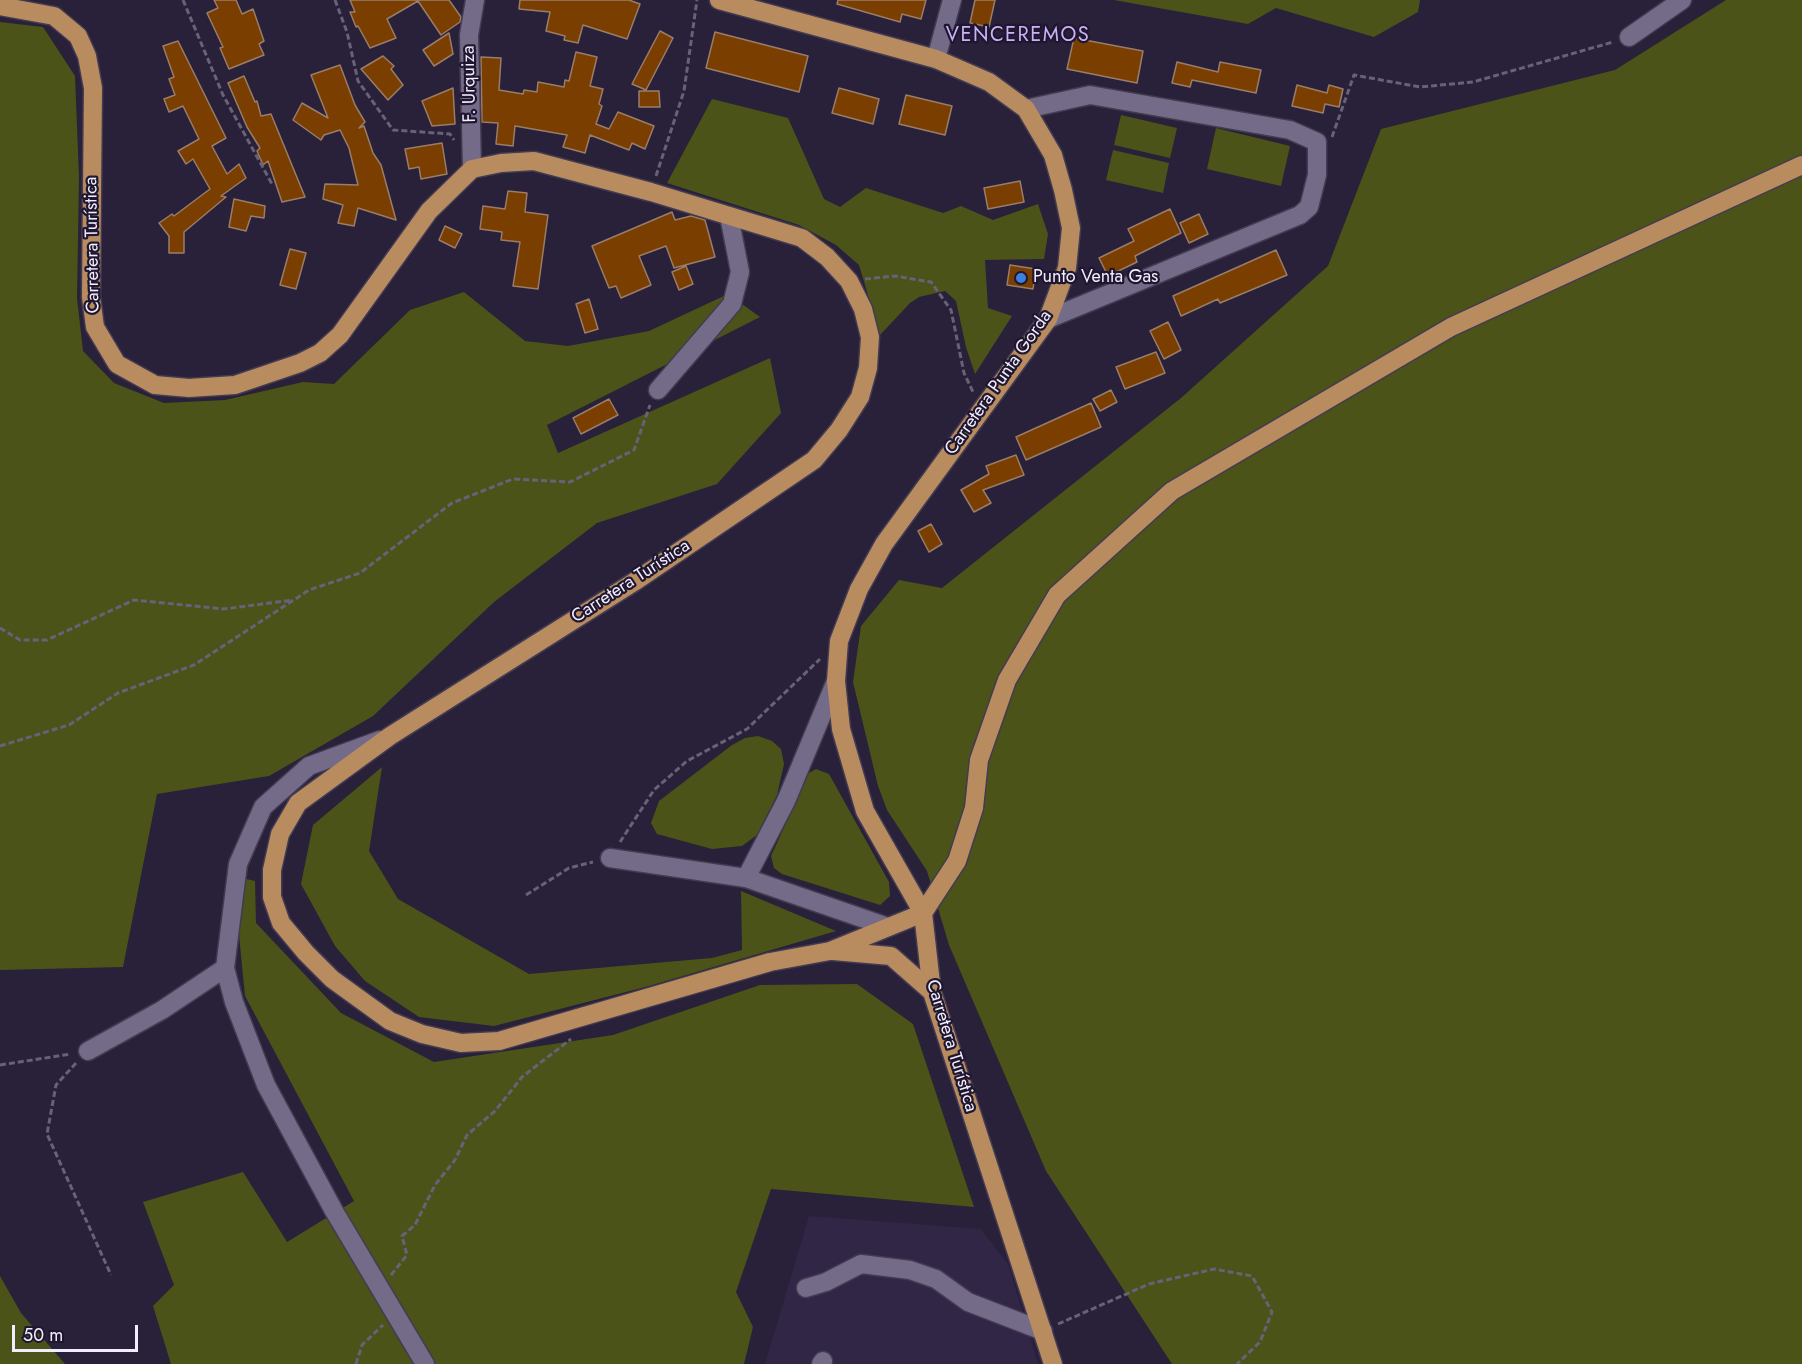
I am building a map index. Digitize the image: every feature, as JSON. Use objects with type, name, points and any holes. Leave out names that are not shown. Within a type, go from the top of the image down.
[{"type":"main road","name":"Carretera Punta Gorda","points":[[719,0],[936,59],[990,82],[1026,109],[1053,155],[1071,228],[1067,268],[1048,319],[884,544],[859,590],[839,641],[836,681],[841,729],[865,811],[923,913]]},
{"type":"main road","name":"Carretera Turística","points":[[0,6],[26,5],[54,16],[78,36],[87,56],[93,88],[91,297],[95,327],[117,364],[155,385],[189,388],[235,385],[300,363],[320,353],[340,335],[429,211],[472,169],[534,161],[651,192],[802,238],[827,257],[849,281],[863,309],[870,337],[868,368],[860,397],[839,430],[814,460],[634,582],[390,736],[298,803],[280,834],[272,870],[272,888],[281,923],[306,953],[333,979],[390,1021],[422,1034],[461,1043],[500,1041],[770,962],[830,951],[923,913],[932,992],[1053,1364]]},
{"type":"main road","points":[[923,913],[957,861],[974,808],[979,760],[1012,670],[1057,595],[1172,491],[1451,327],[1802,165]]},
{"type":"main road","points":[[830,951],[891,956],[932,992]]},
{"type":"street","name":"F. Urquiza","points":[[472,169],[469,35],[475,0]]},
{"type":"street","points":[[936,59],[952,0]]},
{"type":"street","points":[[1629,37],[1682,0]]},
{"type":"street","points":[[1026,109],[1090,95],[1290,130],[1317,142],[1317,176],[1309,207],[1300,215],[1048,319]]},
{"type":"street","points":[[658,390],[732,304],[740,272],[729,216]]},
{"type":"street","points":[[746,878],[786,801],[836,681]]},
{"type":"street","points":[[390,736],[309,766],[263,807],[238,864],[225,968],[234,1002],[266,1085],[334,1211],[425,1364]]},
{"type":"street","points":[[610,858],[746,878],[888,927]]},
{"type":"street","points":[[88,1051],[162,1010],[225,968]]},
{"type":"street","points":[[806,1288],[826,1282],[861,1264],[910,1270],[936,1279],[968,1302],[1042,1331]]},
{"type":"path","points":[[183,0],[223,95],[272,184]]},
{"type":"path","points":[[335,0],[358,81],[393,130],[450,134],[456,143]]},
{"type":"path","points":[[651,192],[684,91],[697,0]]},
{"type":"path","points":[[1317,142],[1334,136],[1354,75],[1420,87],[1473,82],[1629,37]]},
{"type":"path","points":[[849,281],[895,276],[931,282],[951,310],[964,373],[982,411]]},
{"type":"path","points":[[0,746],[69,725],[118,693],[194,665],[309,590],[360,573],[452,503],[513,479],[570,482],[634,450],[643,420],[658,390]]},
{"type":"path","points":[[0,628],[20,640],[46,640],[134,600],[224,609],[295,600]]},
{"type":"path","points":[[526,895],[569,868],[610,858],[654,790],[687,761],[747,729],[839,641]]},
{"type":"path","points":[[380,1288],[407,1255],[402,1236],[415,1225],[435,1185],[455,1160],[467,1135],[495,1111],[522,1077],[575,1035]]},
{"type":"path","points":[[0,1065],[88,1051]]},
{"type":"path","points":[[88,1051],[56,1085],[48,1134],[111,1275]]},
{"type":"path","points":[[1042,1331],[1149,1284],[1214,1269],[1252,1276],[1272,1312],[1260,1342],[1237,1364]]},
{"type":"path","points":[[356,1364],[362,1345],[395,1314]]},
{"type":"shaded area","points":[[809,1216],[981,1229],[1008,1264],[1038,1364],[765,1364]]},
{"type":"green space","points":[[1114,0],[1420,0],[1418,12],[1374,37],[1276,8],[1248,24]]},
{"type":"green space","points":[[1726,0],[1802,0],[1802,1364],[1172,1364],[1046,1171],[949,945],[927,871],[887,810],[878,786],[853,682],[861,626],[899,580],[942,588],[1181,398],[1328,266],[1381,129],[1615,70]]},
{"type":"green space","points":[[0,22],[43,27],[75,76],[79,177],[77,298],[83,351],[114,383],[164,403],[225,400],[303,382],[334,384],[410,310],[464,292],[525,341],[568,346],[649,331],[728,294],[760,317],[547,425],[558,453],[770,358],[781,413],[717,484],[597,523],[494,602],[373,716],[269,776],[157,794],[123,967],[0,970]]},
{"type":"green space","points":[[712,99],[788,118],[824,199],[840,207],[866,188],[943,213],[961,206],[993,220],[1038,204],[1048,234],[1044,259],[985,260],[988,308],[1012,316],[975,374],[966,347],[956,301],[945,291],[919,297],[910,303],[880,335],[859,265],[836,245],[799,225],[667,183]]},
{"type":"green space","points":[[1121,115],[1177,128],[1170,158],[1114,145]]},
{"type":"green space","points":[[1216,128],[1290,146],[1281,186],[1207,169]]},
{"type":"green space","points":[[1113,150],[1169,163],[1163,193],[1106,180]]},
{"type":"green space","points":[[758,736],[772,741],[781,749],[784,764],[777,795],[757,835],[742,846],[712,849],[657,834],[651,823],[659,801],[732,745],[745,738]]},
{"type":"green space","points":[[382,767],[369,851],[398,899],[529,974],[712,958],[742,950],[741,891],[836,931],[649,986],[494,1026],[419,1017],[365,981],[335,946],[301,884],[313,825]]},
{"type":"green space","points":[[816,769],[829,774],[889,882],[890,896],[880,905],[782,874],[774,868],[771,856],[809,773]]},
{"type":"green space","points":[[242,878],[255,881],[256,923],[341,1013],[434,1062],[613,1035],[760,985],[857,984],[913,1024],[974,1207],[771,1189],[736,1292],[753,1327],[744,1364],[171,1364],[153,1306],[174,1285],[143,1202],[243,1172],[287,1242],[354,1201],[245,996],[239,935]]},
{"type":"green space","points":[[0,1276],[21,1313],[65,1364],[0,1364]]},
{"type":"building","points":[[214,0],[236,0],[242,14],[253,9],[264,41],[259,44],[264,55],[229,69],[220,48],[223,47],[207,13],[218,8]]},
{"type":"building","points":[[350,0],[449,0],[461,17],[460,22],[441,35],[418,1],[387,19],[396,38],[370,48],[358,26],[356,27],[350,12],[355,12]]},
{"type":"building","points":[[520,0],[629,0],[640,4],[627,39],[583,25],[578,43],[564,40],[565,36],[546,31],[550,12],[519,9]]},
{"type":"building","points":[[838,0],[926,0],[921,19],[902,14],[900,22],[837,4]]},
{"type":"building","points":[[975,0],[995,0],[989,27],[970,23]]},
{"type":"building","points":[[660,31],[673,38],[646,90],[632,84]]},
{"type":"building","points":[[715,32],[808,56],[799,92],[706,68]]},
{"type":"building","points":[[449,33],[453,54],[434,66],[423,50]]},
{"type":"building","points":[[1074,38],[1143,51],[1137,83],[1067,69]]},
{"type":"building","points":[[178,41],[226,138],[212,146],[227,174],[239,164],[246,178],[221,196],[226,197],[184,232],[184,253],[169,253],[169,236],[159,223],[172,214],[174,216],[210,189],[193,159],[186,164],[178,151],[199,139],[183,106],[169,112],[164,99],[175,95],[169,79],[174,77],[163,46]]},
{"type":"building","points":[[576,52],[597,57],[590,86],[603,89],[599,104],[602,106],[596,124],[609,129],[618,112],[654,126],[645,149],[632,143],[629,150],[590,135],[585,153],[563,147],[567,135],[515,126],[513,146],[496,144],[498,123],[482,122],[481,57],[501,58],[499,90],[523,94],[524,90],[537,92],[538,82],[564,87],[565,80],[569,81]]},
{"type":"building","points":[[383,56],[394,66],[391,69],[403,85],[388,100],[361,69]]},
{"type":"building","points":[[1177,62],[1218,72],[1220,62],[1261,70],[1256,93],[1192,80],[1190,87],[1172,83]]},
{"type":"building","points":[[340,65],[355,105],[365,122],[359,128],[364,126],[373,153],[381,165],[396,220],[358,208],[354,226],[338,223],[343,205],[323,199],[325,184],[358,185],[349,148],[340,130],[324,135],[321,140],[293,120],[302,103],[328,118],[311,75]]},
{"type":"building","points":[[244,76],[255,102],[257,101],[261,116],[271,114],[305,197],[282,202],[268,161],[263,165],[257,151],[260,148],[247,127],[228,83]]},
{"type":"building","points":[[1297,85],[1327,93],[1329,85],[1343,89],[1339,107],[1325,104],[1323,113],[1292,106]]},
{"type":"building","points":[[453,88],[455,124],[432,126],[422,101]]},
{"type":"building","points":[[839,88],[879,99],[873,124],[832,113]]},
{"type":"building","points":[[639,91],[659,91],[660,107],[639,107]]},
{"type":"building","points":[[906,95],[952,106],[945,135],[899,124]]},
{"type":"building","points":[[442,143],[447,174],[421,179],[419,167],[409,169],[405,149]]},
{"type":"building","points":[[1020,181],[1024,202],[988,209],[984,188]]},
{"type":"building","points":[[508,191],[527,193],[525,212],[548,215],[538,289],[513,286],[520,242],[501,240],[502,232],[480,229],[483,206],[505,209]]},
{"type":"building","points":[[234,199],[265,206],[264,218],[251,216],[246,231],[229,227]]},
{"type":"building","points":[[1170,209],[1181,233],[1135,256],[1137,262],[1108,276],[1099,258],[1134,241],[1128,229]]},
{"type":"building","points":[[672,212],[675,220],[691,216],[705,220],[715,257],[674,268],[666,246],[639,256],[651,285],[621,298],[616,286],[609,288],[592,246]]},
{"type":"building","points":[[1199,214],[1208,234],[1189,243],[1180,223]]},
{"type":"building","points":[[445,226],[462,234],[455,248],[439,240]]},
{"type":"building","points":[[290,249],[306,253],[296,289],[280,285]]},
{"type":"building","points":[[1276,250],[1287,275],[1220,303],[1218,299],[1181,316],[1173,296]]},
{"type":"building","points":[[1010,265],[1036,269],[1033,289],[1007,285]]},
{"type":"building","points":[[686,266],[693,284],[679,290],[672,272]]},
{"type":"building","points":[[589,299],[598,329],[585,333],[576,304]]},
{"type":"building","points":[[1168,322],[1181,350],[1164,359],[1150,331]]},
{"type":"building","points":[[1156,352],[1165,373],[1125,389],[1116,367]]},
{"type":"building","points":[[1111,390],[1117,402],[1100,411],[1093,399]]},
{"type":"building","points":[[609,399],[618,415],[581,434],[573,418]]},
{"type":"building","points":[[1091,403],[1101,427],[1026,460],[1016,437]]},
{"type":"building","points":[[1016,455],[1024,475],[983,490],[991,503],[974,512],[961,490],[989,474],[986,466]]},
{"type":"building","points":[[931,524],[942,544],[929,552],[918,531]]},
{"type":"place","name":"Punto Venta Gas","points":[[1021,278]]},
{"type":"district","name":"VENCEREMOS","points":[[1018,36]]}]
